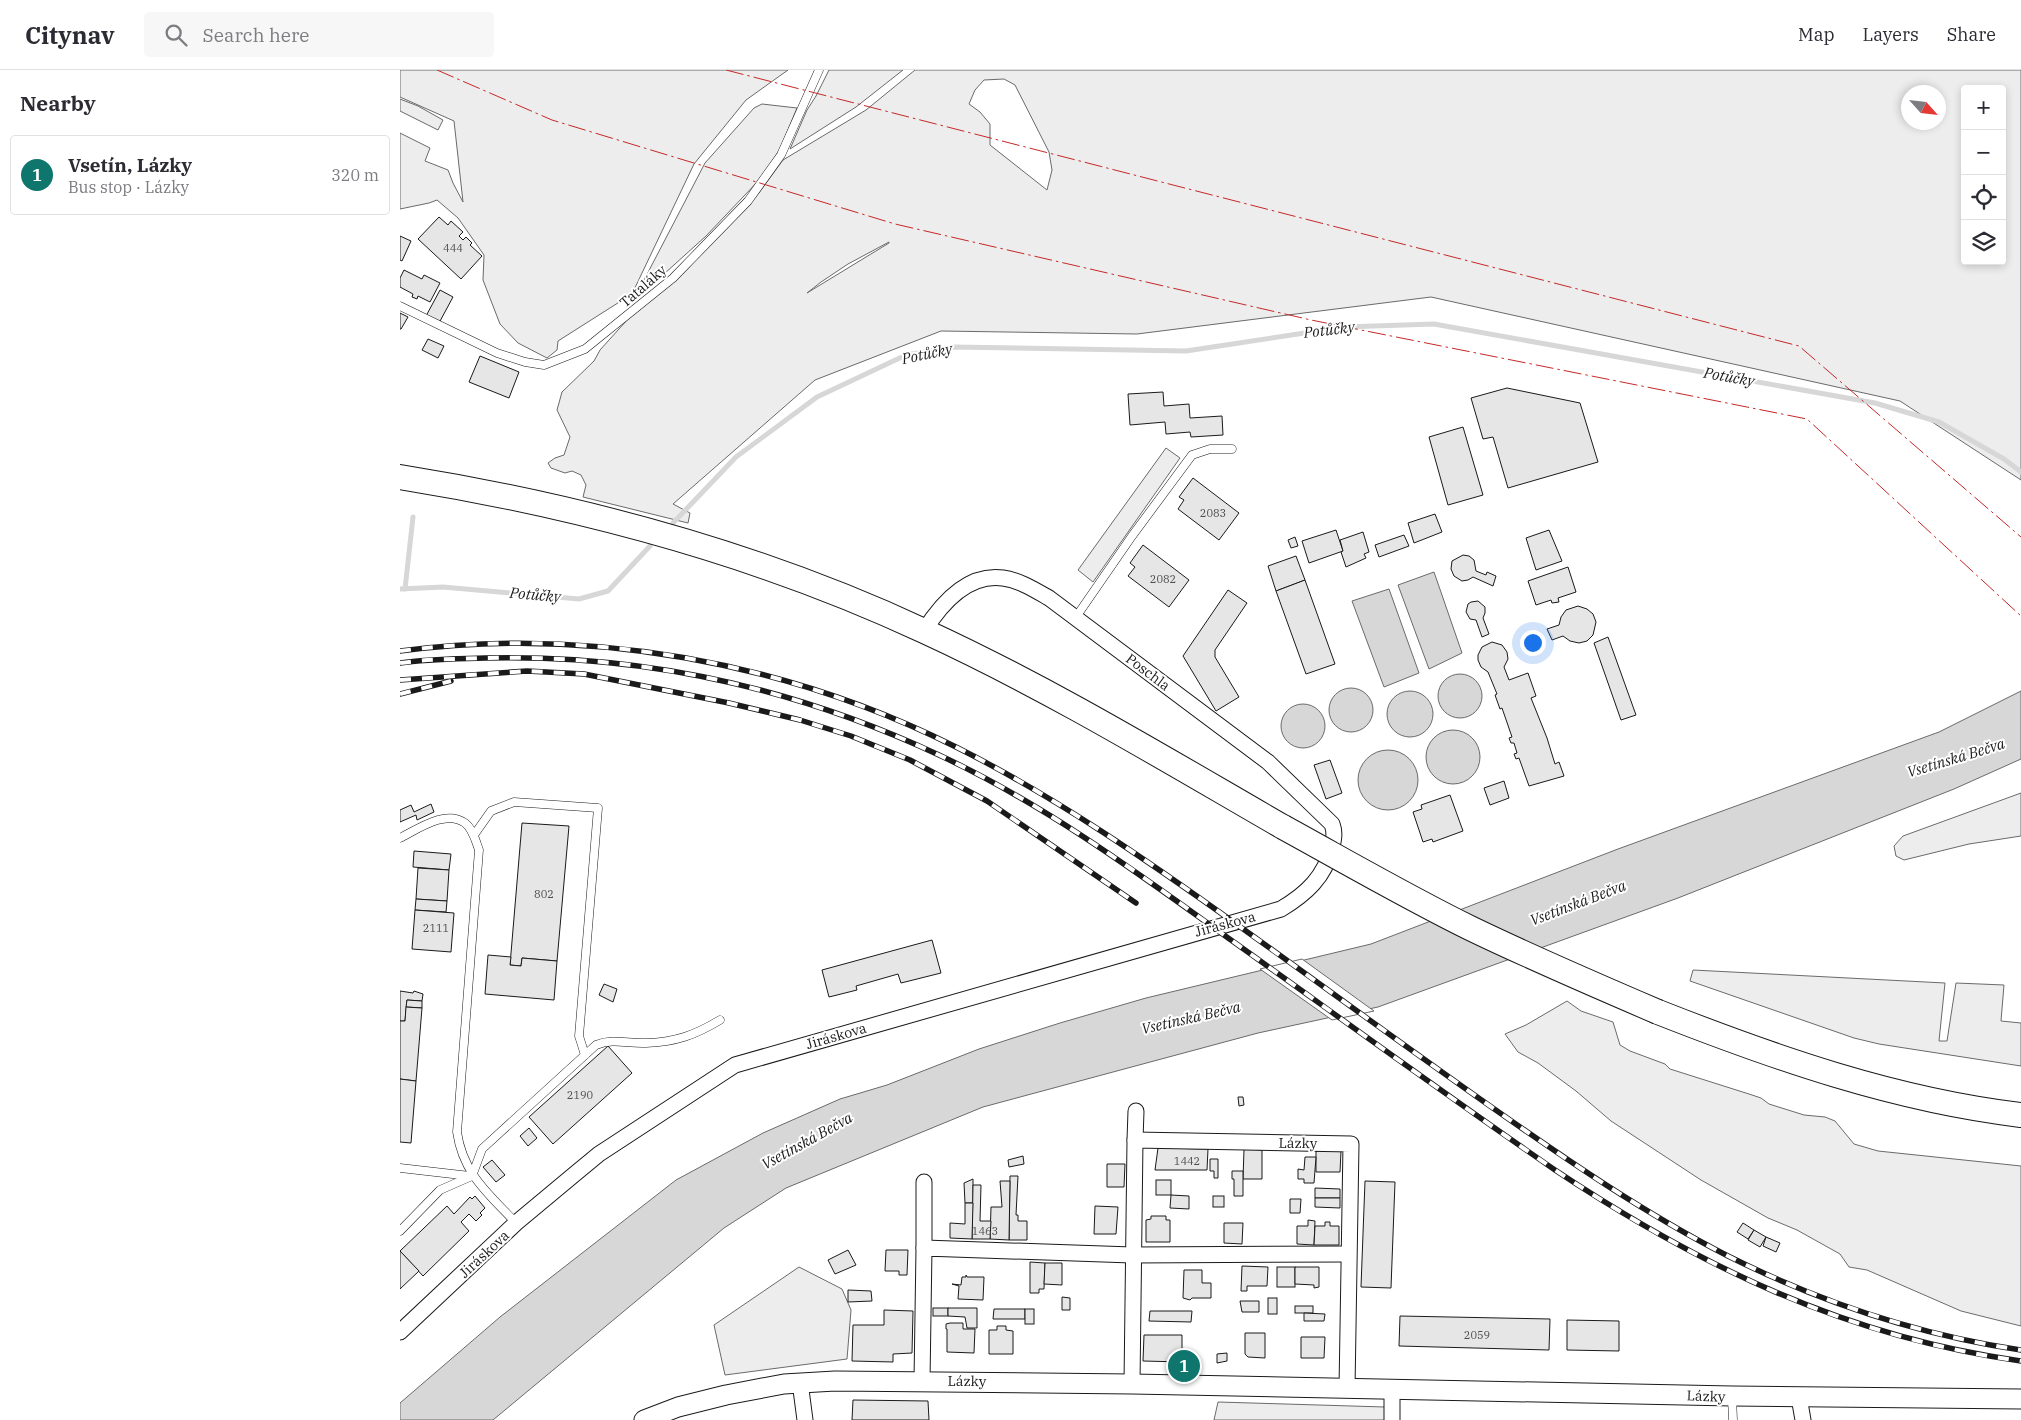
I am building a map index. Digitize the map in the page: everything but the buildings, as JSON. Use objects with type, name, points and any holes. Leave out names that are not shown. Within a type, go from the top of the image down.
[{"type":"main road","points":[[400,477],[601,518],[674,538],[762,566],[840,595],[924,630],[1028,682],[1382,882],[1470,928],[1550,965],[1658,1012],[1773,1056],[1860,1082],[1952,1104],[2021,1115]]},
{"type":"street","name":"Poschla","points":[[924,630],[936,612],[955,594],[972,583],[989,577],[1004,578],[1025,585],[1049,598],[1268,762],[1332,824],[1335,833],[1329,858]]},
{"type":"street","name":"Jiráskova","points":[[400,1332],[516,1223],[600,1154],[735,1065],[1281,909],[1308,891],[1319,878],[1329,858]]},
{"type":"street","points":[[1132,1384],[1132,1255],[1136,1111]]},
{"type":"street","name":"Lázky","points":[[1135,1140],[1351,1144],[1347,1389]]},
{"type":"street","points":[[922,1381],[924,1182]]},
{"type":"street","points":[[924,1248],[1132,1255],[1348,1254]]},
{"type":"street","name":"Lázky","points":[[644,1420],[678,1407],[726,1394],[800,1382],[922,1381],[1732,1396],[2021,1399]]},
{"type":"street","points":[[800,1382],[805,1420]]},
{"type":"street","points":[[1392,1390],[1392,1420]]},
{"type":"street","points":[[1799,1397],[1803,1420]]},
{"type":"lane","name":"Tataláky","points":[[400,306],[497,353],[525,362],[544,365],[585,349],[673,278],[748,201],[782,155],[819,70]]},
{"type":"lane","points":[[1076,617],[1132,536],[1192,455],[1210,449],[1232,449]]},
{"type":"lane","points":[[474,835],[491,811],[514,802],[598,808],[580,1036],[585,1055]]},
{"type":"lane","points":[[400,838],[433,821],[452,818],[466,823],[474,835],[480,850],[457,1132],[460,1149],[472,1176],[516,1223]]},
{"type":"lane","points":[[400,1231],[440,1190],[472,1176],[482,1149],[596,1045],[606,1041],[645,1044],[677,1040],[697,1034],[720,1020]]},
{"type":"lane","points":[[400,1168],[472,1176]]},
{"type":"lane","points":[[1732,1396],[1733,1420]]},
{"type":"shaded area","points":[[400,70],[788,70],[746,100],[694,164],[632,294],[558,341],[557,350],[547,358],[518,343],[500,324],[483,280],[484,255],[458,218],[437,200],[400,209],[400,133],[430,148],[425,161],[448,170],[463,202],[454,121],[400,97]]},
{"type":"shaded area","points":[[829,70],[903,70],[856,107],[790,149],[807,110]]},
{"type":"shaded area","points":[[915,70],[2021,70],[2021,480],[1900,401],[1431,297],[1137,334],[941,331],[815,380],[673,504],[690,513],[688,523],[583,497],[586,485],[581,475],[572,471],[565,473],[551,468],[548,463],[564,455],[570,437],[557,410],[562,392],[594,361],[600,350],[647,298],[716,237],[758,194],[783,160],[866,110]],"holes":[[[1004,79],[1015,85],[1049,152],[1052,170],[1047,190],[990,145],[990,124],[980,112],[969,104],[975,90],[984,80]],[[889,243],[807,293],[848,264]]]},
{"type":"shaded area","points":[[400,99],[418,106],[443,120],[438,130],[400,111]]},
{"type":"shaded area","points":[[762,104],[797,108],[780,149],[762,177],[706,236],[643,293],[643,282],[705,163],[754,108]]},
{"type":"shaded area","points":[[1166,448],[1180,458],[1093,582],[1078,570]]},
{"type":"shaded area","points":[[2021,793],[2021,836],[1969,844],[1904,860],[1896,856],[1894,846],[1903,836]]},
{"type":"shaded area","points":[[1693,970],[1945,983],[1939,1041],[1947,1041],[1956,983],[2004,985],[2001,1021],[2021,1023],[2021,1066],[1879,1044],[1854,1038],[1690,981]]},
{"type":"shaded area","points":[[1567,1001],[1581,1011],[1613,1022],[1620,1045],[1630,1051],[1665,1064],[1670,1069],[1761,1098],[1769,1104],[1804,1115],[1825,1117],[1835,1121],[1854,1144],[1878,1151],[2021,1166],[2021,1326],[1961,1311],[1867,1270],[1849,1267],[1840,1254],[1797,1230],[1768,1218],[1701,1180],[1611,1121],[1576,1091],[1538,1063],[1518,1052],[1505,1034],[1526,1025]]},
{"type":"shaded area","points":[[799,1267],[842,1289],[851,1310],[847,1359],[725,1375],[714,1325]]},
{"type":"shaded area","points":[[1218,1402],[1385,1407],[1386,1420],[1214,1420]]},
{"type":"water","points":[[1434,572],[1462,653],[1429,669],[1398,585]]},
{"type":"water","points":[[1389,589],[1419,673],[1384,687],[1352,601]]},
{"type":"water","points":[[1456,674],[1464,674],[1476,680],[1482,696],[1476,712],[1464,718],[1456,718],[1444,712],[1438,700],[1438,692],[1444,680]]},
{"type":"water","points":[[1347,688],[1355,688],[1367,694],[1373,710],[1367,726],[1355,732],[1347,732],[1335,726],[1329,714],[1329,706],[1335,694]]},
{"type":"water","points":[[1415,691],[1419,692],[1429,701],[1432,705],[1432,723],[1423,733],[1415,737],[1405,737],[1397,733],[1388,723],[1387,709],[1391,701],[1401,692]]},
{"type":"water","name":"Vsetínská Bečva","points":[[2021,691],[2021,759],[1954,789],[1678,898],[1378,1007],[1258,1033],[983,1107],[786,1188],[724,1228],[493,1420],[400,1420],[400,1403],[500,1317],[676,1180],[763,1133],[840,1099],[887,1085],[979,1049],[1060,1023],[1146,998],[1371,944],[1618,849],[1939,732]]},
{"type":"water","points":[[1303,704],[1315,708],[1321,714],[1325,726],[1321,738],[1315,744],[1303,748],[1291,744],[1285,738],[1281,726],[1285,714],[1291,708]]},
{"type":"water","points":[[1453,730],[1463,732],[1472,738],[1478,747],[1480,757],[1478,767],[1472,776],[1463,782],[1453,784],[1443,782],[1434,776],[1428,767],[1426,757],[1428,747],[1434,738],[1443,732]]},
{"type":"water","points":[[1382,750],[1394,750],[1405,755],[1413,763],[1418,774],[1416,792],[1405,805],[1394,810],[1382,810],[1371,805],[1363,797],[1358,786],[1358,774],[1363,763],[1371,755]]},
{"type":"pier","points":[[1302,959],[1374,1011],[1332,1020],[1260,969]]},
{"type":"waterway","name":"Potůčky","points":[[673,523],[736,457],[817,397],[906,355],[953,347],[1186,351],[1344,327],[1434,324],[1875,403],[1939,422],[2004,459],[2021,472]]},
{"type":"waterway","points":[[405,589],[413,517]]},
{"type":"waterway","name":"Potůčky","points":[[400,589],[443,587],[579,599],[608,591],[650,546]]},
{"type":"railway","points":[[400,651],[471,644],[542,644],[614,648],[685,658],[755,673],[824,693],[891,717],[993,766],[1101,831],[1205,902],[1548,1146],[1666,1222],[1763,1273],[1871,1315],[1983,1344],[2021,1350]]},
{"type":"railway","points":[[400,663],[453,659],[544,658],[660,669],[718,680],[774,694],[830,711],[885,731],[978,774],[1053,817],[1090,841],[1555,1170],[1665,1237],[1721,1267],[1777,1293],[1836,1316],[1895,1335],[1957,1350],[2021,1361]]},
{"type":"railway","points":[[400,680],[527,671],[584,674],[729,703],[800,720],[851,736],[910,760],[987,801],[1136,903]]},
{"type":"railway","points":[[400,694],[451,681]]},
{"type":"power","points":[[437,70],[552,120],[895,224],[1311,320],[1807,419],[2021,616]]},
{"type":"power","points":[[726,70],[1799,346],[2021,537]]},
{"type":"place","name":"Vsetín, Lázky","points":[[1184,1366]]}]
